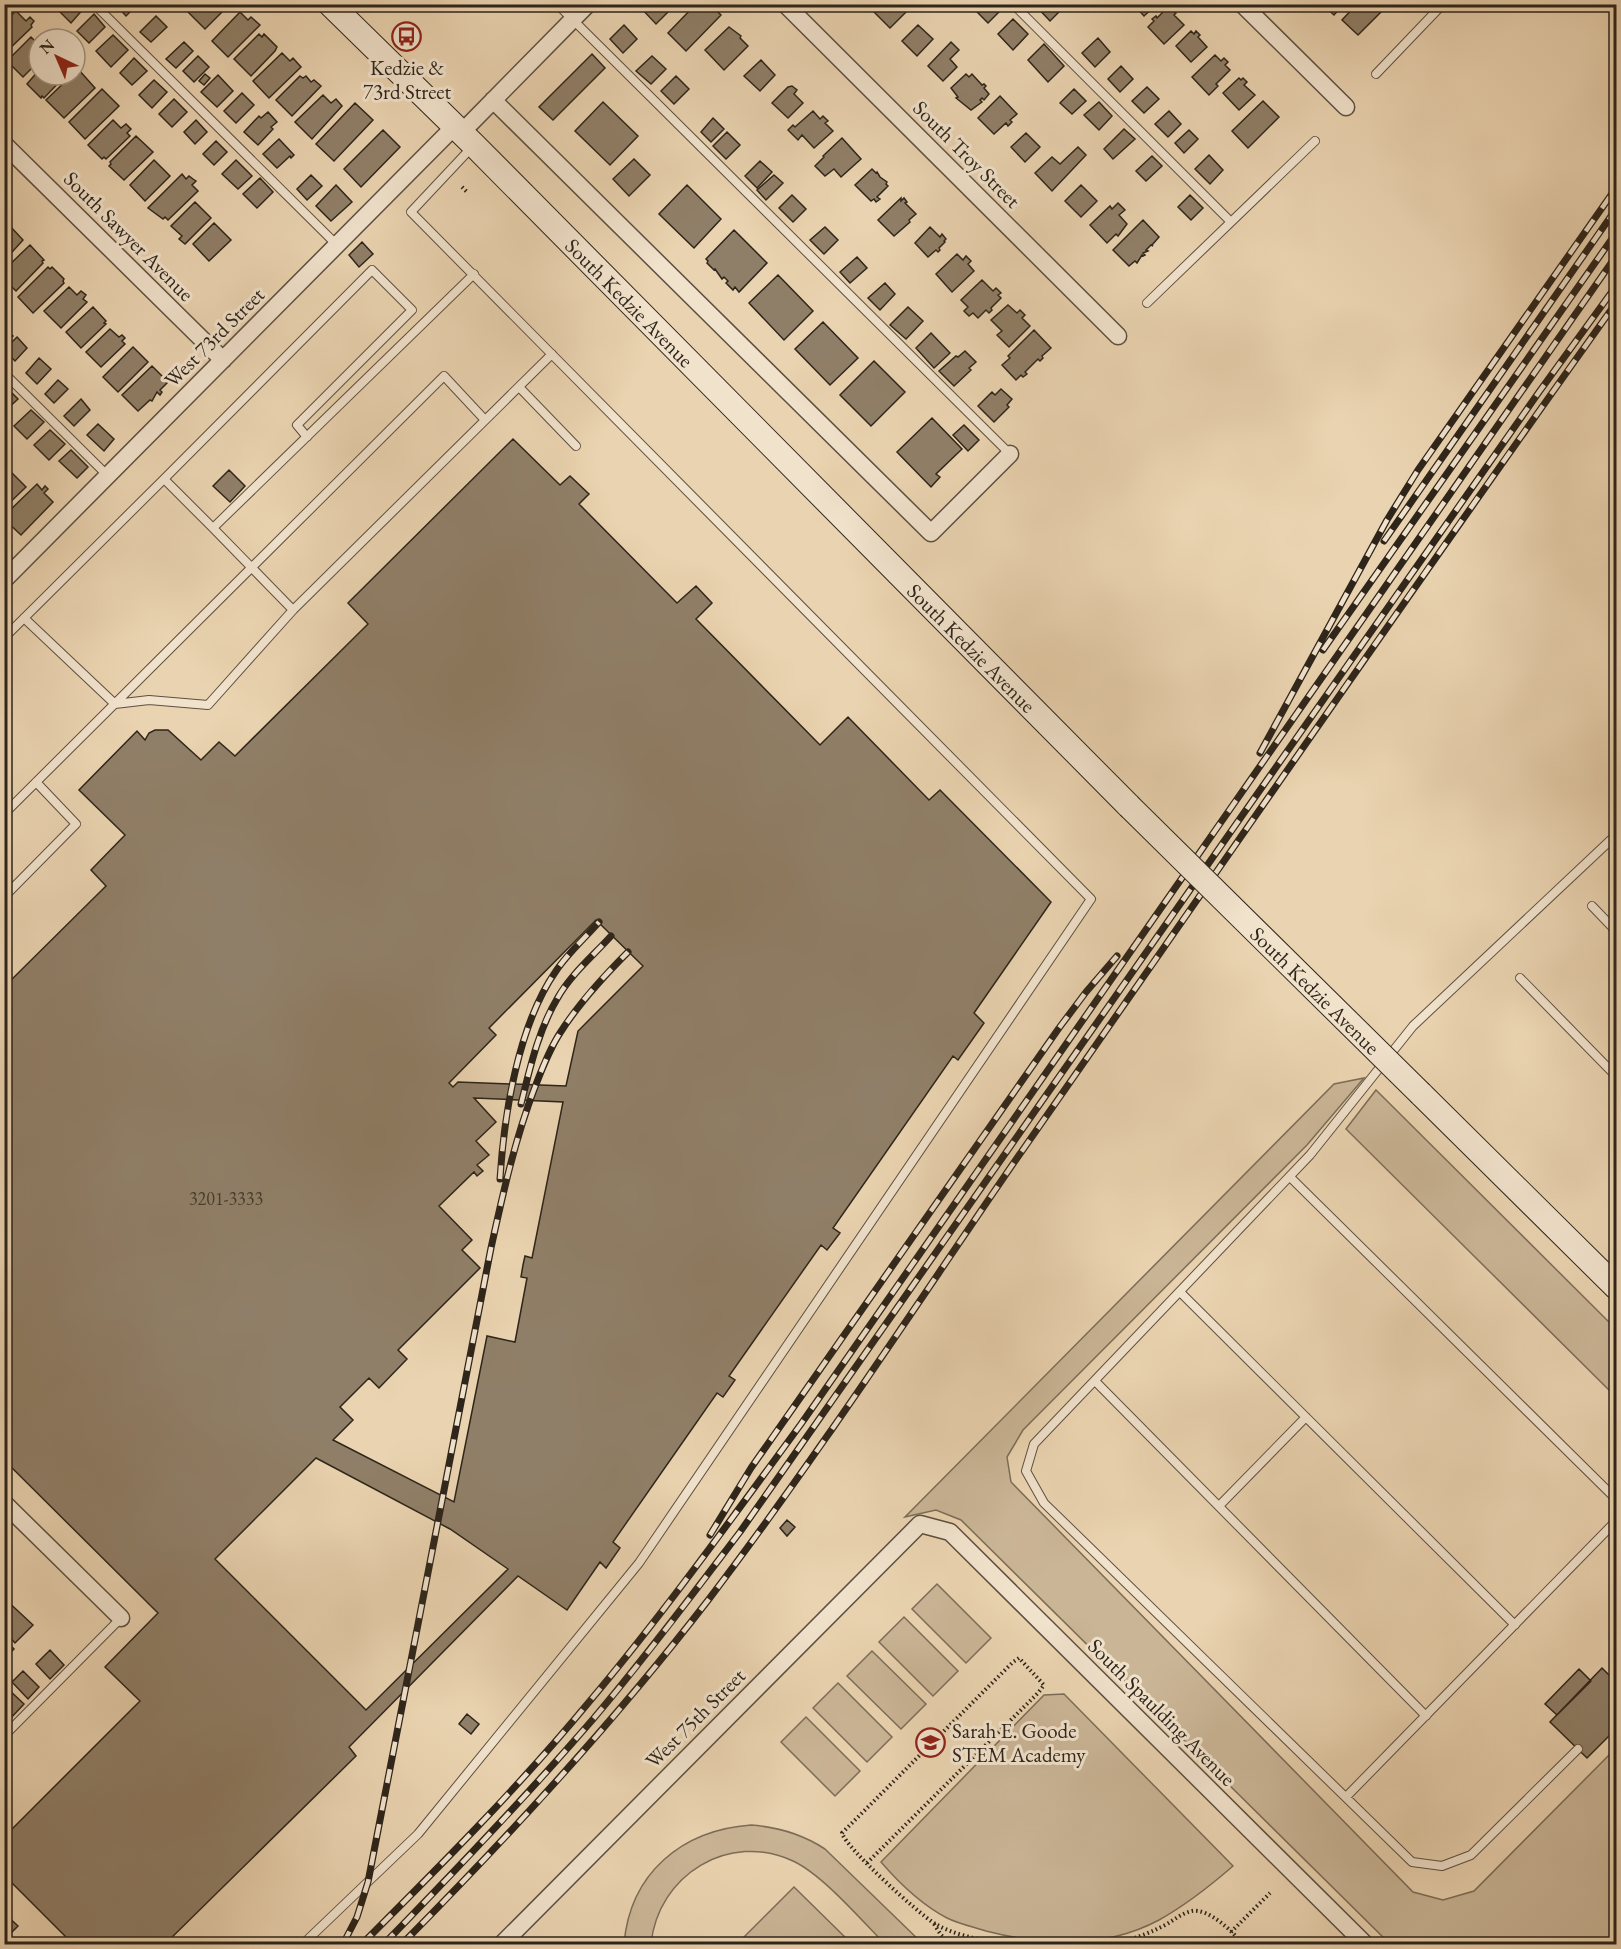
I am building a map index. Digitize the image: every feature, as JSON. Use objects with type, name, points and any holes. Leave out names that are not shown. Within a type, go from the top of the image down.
[{"type":"main road","name":"South Kedzie Avenue","points":[[330,4],[1129,806],[1617,1287]]},
{"type":"street","name":"West 73rd Street","points":[[4,580],[337,245],[463,135],[493,100],[588,4]]},
{"type":"street","name":"South Troy Street","points":[[785,4],[1118,336]]},
{"type":"street","points":[[1242,4],[1346,107]]},
{"type":"street","points":[[493,100],[931,533],[1010,454]]},
{"type":"street","name":"South Sawyer Avenue","points":[[4,144],[223,360]]},
{"type":"street","points":[[5,1506],[121,1618]]},
{"type":"street","name":"West 75th Street","points":[[502,1944],[920,1524]]},
{"type":"street","name":"South Spaulding Avenue","points":[[920,1524],[950,1532],[1365,1944]]},
{"type":"lane","points":[[94,4],[337,245]]},
{"type":"lane","points":[[557,4],[1010,454]]},
{"type":"lane","points":[[1013,4],[1232,222]]},
{"type":"lane","points":[[1376,74],[1443,4]]},
{"type":"lane","points":[[303,1944],[418,1834],[639,1563],[1091,900],[411,212],[463,135]]},
{"type":"lane","points":[[1147,303],[1315,141]]},
{"type":"lane","points":[[4,638],[372,270],[412,310],[297,425],[307,437]]},
{"type":"lane","points":[[213,528],[474,274]]},
{"type":"lane","points":[[115,704],[149,700],[208,705],[292,610],[552,354]]},
{"type":"lane","points":[[4,373],[108,476]]},
{"type":"lane","points":[[4,814],[444,376],[485,420]]},
{"type":"lane","points":[[519,387],[576,446]]},
{"type":"lane","points":[[164,478],[292,610]]},
{"type":"lane","points":[[24,618],[115,704]]},
{"type":"lane","points":[[4,897],[76,824],[36,782]]},
{"type":"lane","points":[[1578,1749],[1471,1855],[1442,1866],[1412,1862],[1044,1503],[1026,1471],[1035,1444],[1310,1155],[1413,1026],[1617,834]]},
{"type":"lane","points":[[1592,906],[1617,931]]},
{"type":"lane","points":[[1520,978],[1617,1076]]},
{"type":"lane","points":[[1290,1177],[1617,1499]]},
{"type":"lane","points":[[1180,1292],[1515,1625]]},
{"type":"lane","points":[[1095,1381],[1426,1716]]},
{"type":"lane","points":[[1219,1506],[1306,1417]]},
{"type":"lane","points":[[1346,1797],[1617,1521]]},
{"type":"lane","points":[[4,1736],[121,1618]]},
{"type":"path","points":[[462,187],[467,192]]},
{"type":"path","points":[[867,1863],[1038,1693],[1044,1684],[1018,1658],[842,1833],[844,1839],[867,1863],[900,1895],[934,1923],[951,1931],[1000,1944]]},
{"type":"path","points":[[1231,1932],[1270,1893]]},
{"type":"path","points":[[1104,1944],[1126,1942],[1192,1911],[1201,1911],[1231,1932],[1242,1944]]},
{"type":"path","points":[[934,1923],[951,1944]]},
{"type":"shaded area","points":[[1364,1078],[1307,1145],[1023,1430],[1007,1457],[1011,1482],[1413,1892],[1443,1900],[1474,1891],[1616,1748],[1616,1944],[1390,1944],[961,1520],[936,1510],[905,1517],[1334,1084]]},
{"type":"shaded area","points":[[1376,1090],[1616,1329],[1616,1397],[1346,1129]]},
{"type":"shaded area","points":[[937,1584],[991,1638],[966,1663],[912,1609]]},
{"type":"shaded area","points":[[904,1617],[958,1671],[933,1696],[879,1642]]},
{"type":"shaded area","points":[[872,1651],[926,1704],[901,1729],[847,1676]]},
{"type":"shaded area","points":[[838,1683],[892,1737],[867,1762],[813,1708]]},
{"type":"shaded area","points":[[1064,1694],[1233,1866],[1198,1895],[1159,1920],[1117,1936],[1096,1940],[1052,1942],[1030,1940],[986,1931],[947,1918],[912,1893],[881,1862],[1044,1695]]},
{"type":"shaded area","points":[[806,1717],[860,1771],[835,1796],[781,1742]]},
{"type":"shaded area","points":[[751,1825],[790,1832],[825,1849],[923,1944],[885,1944],[817,1876],[805,1868],[793,1861],[769,1853],[745,1852],[722,1856],[701,1865],[682,1880],[667,1898],[656,1919],[651,1944],[624,1944],[628,1919],[637,1896],[649,1876],[664,1860],[682,1846],[703,1836]]},
{"type":"shaded area","points":[[794,1887],[852,1944],[737,1944]]},
{"type":"building","points":[[4,4],[12,7],[4,14]]},
{"type":"building","points":[[63,4],[82,4],[85,7],[71,23],[58,10]]},
{"type":"building","points":[[115,4],[138,4],[126,16]]},
{"type":"building","points":[[196,4],[229,5],[205,29],[188,12]]},
{"type":"building","points":[[642,4],[676,4],[656,24],[640,7]]},
{"type":"building","points":[[696,4],[710,4],[721,15],[686,51],[668,33]]},
{"type":"building","points":[[881,4],[914,4],[890,28],[874,12]]},
{"type":"building","points":[[976,4],[1002,4],[1004,7],[988,23],[973,8]]},
{"type":"building","points":[[1034,4],[1062,4],[1064,7],[1050,21]]},
{"type":"building","points":[[1133,4],[1157,4],[1144,16]]},
{"type":"building","points":[[1322,4],[1344,4],[1334,15]]},
{"type":"building","points":[[1357,4],[1385,6],[1358,35],[1342,20]]},
{"type":"building","points":[[1167,8],[1176,13],[1174,15],[1184,25],[1164,44],[1148,27],[1154,21],[1152,19],[1156,16],[1157,18]]},
{"type":"building","points":[[16,11],[26,21],[30,17],[34,21],[32,27],[27,27],[27,32],[4,54],[4,22]]},
{"type":"building","points":[[240,12],[248,20],[251,17],[260,25],[228,57],[212,41]]},
{"type":"building","points":[[94,14],[105,27],[89,43],[87,27],[81,27]]},
{"type":"building","points":[[156,16],[167,27],[151,42],[140,32]]},
{"type":"building","points":[[1013,19],[1028,34],[1013,50],[998,34]]},
{"type":"building","points":[[624,25],[637,39],[623,53],[610,39]]},
{"type":"building","points":[[918,25],[933,39],[917,56],[902,41]]},
{"type":"building","points":[[729,27],[741,36],[740,38],[748,46],[724,70],[705,50]]},
{"type":"building","points":[[1191,31],[1194,34],[1196,31],[1200,35],[1198,37],[1207,47],[1191,62],[1176,46]]},
{"type":"building","points":[[259,34],[262,37],[264,34],[277,47],[251,76],[234,59]]},
{"type":"building","points":[[113,35],[128,50],[111,67],[96,51]]},
{"type":"building","points":[[1098,38],[1110,52],[1095,67],[1082,53]]},
{"type":"building","points":[[27,41],[27,73],[23,77],[7,61]]},
{"type":"building","points":[[184,42],[193,51],[176,68],[166,59]]},
{"type":"building","points":[[951,42],[959,50],[950,59],[957,67],[943,81],[928,66]]},
{"type":"building","points":[[1044,44],[1064,66],[1048,82],[1028,60]]},
{"type":"building","points":[[282,53],[290,61],[293,58],[301,67],[269,98],[253,81]]},
{"type":"building","points":[[592,54],[605,68],[553,120],[539,107]]},
{"type":"building","points":[[1215,55],[1221,61],[1224,58],[1228,62],[1225,65],[1230,70],[1209,95],[1192,77]]},
{"type":"building","points":[[198,56],[209,67],[194,82],[183,71]]},
{"type":"building","points":[[652,56],[666,69],[651,84],[636,71]]},
{"type":"building","points":[[134,58],[147,71],[132,85],[120,73]]},
{"type":"building","points":[[761,60],[775,75],[760,91],[744,76]]},
{"type":"building","points":[[1121,66],[1133,79],[1120,92],[1108,79]]},
{"type":"building","points":[[205,74],[210,78],[204,85],[199,81]]},
{"type":"building","points":[[966,74],[969,77],[972,74],[982,85],[984,84],[989,94],[971,110],[956,98],[958,97],[951,88]]},
{"type":"building","points":[[218,75],[233,91],[217,107],[201,92]]},
{"type":"building","points":[[300,76],[303,78],[306,76],[311,82],[314,80],[321,86],[292,116],[276,100]]},
{"type":"building","points":[[676,76],[689,89],[674,104],[661,91]]},
{"type":"building","points":[[1239,78],[1247,82],[1244,85],[1255,95],[1239,110],[1223,93]]},
{"type":"building","points":[[87,79],[95,88],[64,118],[46,100],[60,87],[87,87]]},
{"type":"building","points":[[154,80],[167,92],[152,108],[139,95]]},
{"type":"building","points":[[792,86],[797,90],[794,94],[803,103],[788,118],[772,103],[788,87]]},
{"type":"building","points":[[30,87],[55,87],[44,98],[42,96],[41,98]]},
{"type":"building","points":[[1147,87],[1159,99],[1144,113],[1132,101]]},
{"type":"building","points":[[102,89],[119,106],[85,139],[69,122]]},
{"type":"building","points":[[1074,89],[1086,101],[1072,114],[1060,103]]},
{"type":"building","points":[[242,93],[254,105],[236,123],[224,111]]},
{"type":"building","points":[[323,95],[331,103],[336,99],[342,106],[312,139],[295,122]]},
{"type":"building","points":[[1000,96],[1017,114],[1010,120],[1012,122],[1008,126],[1006,123],[994,134],[978,118]]},
{"type":"building","points":[[174,99],[187,112],[172,127],[159,114]]},
{"type":"building","points":[[1263,101],[1279,117],[1248,148],[1232,131]]},
{"type":"building","points":[[603,102],[638,136],[610,165],[575,131]]},
{"type":"building","points":[[1099,102],[1112,116],[1099,130],[1084,115]]},
{"type":"building","points":[[355,103],[373,120],[334,161],[316,144]]},
{"type":"building","points":[[813,111],[820,119],[823,116],[828,121],[825,123],[833,131],[814,148],[802,135],[798,140],[788,130],[793,125],[795,127]]},
{"type":"building","points":[[1169,111],[1181,124],[1168,137],[1155,124]]},
{"type":"building","points":[[268,112],[277,122],[258,145],[244,132],[259,116],[261,118]]},
{"type":"building","points":[[713,118],[724,129],[711,142],[701,132]]},
{"type":"building","points":[[113,120],[121,128],[126,124],[131,129],[127,133],[130,136],[106,159],[104,157],[102,159],[88,145]]},
{"type":"building","points":[[196,120],[207,132],[195,144],[184,132]]},
{"type":"building","points":[[1124,129],[1135,139],[1113,159],[1104,149]]},
{"type":"building","points":[[383,130],[400,147],[361,187],[344,169]]},
{"type":"building","points":[[1189,130],[1198,139],[1184,153],[1175,143]]},
{"type":"building","points":[[727,132],[740,145],[726,159],[713,146]]},
{"type":"building","points":[[1026,133],[1040,147],[1025,162],[1011,147]]},
{"type":"building","points":[[136,136],[153,152],[124,180],[109,166],[110,162]]},
{"type":"building","points":[[842,138],[861,159],[841,177],[834,169],[825,176],[815,166]]},
{"type":"building","points":[[279,139],[294,155],[277,168],[263,154]]},
{"type":"building","points":[[216,141],[227,152],[214,165],[203,154]]},
{"type":"building","points":[[1078,147],[1086,155],[1052,191],[1035,173],[1052,157],[1060,164]]},
{"type":"building","points":[[1209,155],[1223,170],[1210,184],[1195,169]]},
{"type":"building","points":[[1152,156],[1162,166],[1146,181],[1136,171]]},
{"type":"building","points":[[634,159],[650,175],[629,196],[613,179]]},
{"type":"building","points":[[154,160],[170,176],[145,201],[130,185]]},
{"type":"building","points":[[236,160],[252,176],[238,189],[222,174]]},
{"type":"building","points":[[760,161],[772,172],[757,188],[745,176]]},
{"type":"building","points":[[872,169],[887,182],[888,186],[877,197],[880,199],[876,202],[874,199],[871,201],[855,185]]},
{"type":"building","points":[[182,174],[186,179],[189,176],[196,181],[192,185],[198,191],[168,220],[165,217],[163,219],[148,208]]},
{"type":"building","points":[[311,175],[322,186],[307,200],[297,189]]},
{"type":"building","points":[[774,175],[783,183],[766,200],[757,190]]},
{"type":"building","points":[[260,178],[273,192],[257,208],[243,194]]},
{"type":"building","points":[[336,185],[352,202],[331,221],[316,206]]},
{"type":"building","points":[[687,185],[721,219],[694,248],[659,214]]},
{"type":"building","points":[[1081,185],[1097,201],[1081,217],[1065,201]]},
{"type":"building","points":[[792,195],[806,209],[793,222],[779,208]]},
{"type":"building","points":[[1190,195],[1203,208],[1191,220],[1178,207]]},
{"type":"building","points":[[901,198],[901,201],[904,198],[907,202],[905,203],[916,214],[894,236],[878,220]]},
{"type":"building","points":[[195,202],[211,218],[185,244],[179,239],[182,236],[171,226]]},
{"type":"building","points":[[1118,203],[1125,210],[1119,215],[1127,224],[1118,236],[1116,234],[1107,243],[1090,225],[1110,206],[1112,209]]},
{"type":"building","points":[[1143,220],[1159,237],[1153,246],[1151,245],[1146,250],[1148,251],[1143,253],[1145,255],[1142,255],[1137,263],[1135,261],[1129,266],[1113,250]]},
{"type":"building","points":[[214,223],[231,240],[209,261],[193,244]]},
{"type":"building","points":[[10,226],[23,240],[4,261],[4,228]]},
{"type":"building","points":[[825,227],[838,240],[824,254],[810,240]]},
{"type":"building","points":[[930,227],[940,237],[942,234],[946,239],[938,252],[936,250],[928,257],[915,243]]},
{"type":"building","points":[[734,230],[767,263],[739,292],[735,287],[733,290],[726,283],[728,281],[724,277],[722,279],[706,259]]},
{"type":"building","points":[[362,242],[373,254],[359,267],[349,255]]},
{"type":"building","points":[[30,245],[44,260],[16,291],[4,279],[4,270]]},
{"type":"building","points":[[957,254],[963,260],[966,256],[971,261],[968,264],[974,271],[952,292],[936,274]]},
{"type":"building","points":[[857,257],[867,268],[850,283],[840,272]]},
{"type":"building","points":[[48,267],[50,269],[52,267],[64,279],[64,283],[33,313],[18,297]]},
{"type":"building","points":[[778,275],[813,311],[784,340],[749,303]]},
{"type":"building","points":[[982,280],[993,291],[996,288],[1001,293],[998,295],[1001,298],[989,313],[986,310],[978,318],[973,313],[969,316],[964,311],[968,307],[961,300]]},
{"type":"building","points":[[885,283],[895,294],[880,310],[868,298]]},
{"type":"building","points":[[69,287],[77,295],[81,291],[86,295],[83,299],[87,302],[61,328],[44,311]]},
{"type":"building","points":[[1008,305],[1017,313],[1020,310],[1025,315],[1022,318],[1030,326],[1009,347],[997,335],[1002,331],[991,320]]},
{"type":"building","points":[[93,307],[106,321],[104,323],[106,324],[81,348],[66,332]]},
{"type":"building","points":[[908,307],[923,321],[906,339],[890,325]]},
{"type":"building","points":[[823,322],[858,358],[830,385],[795,349]]},
{"type":"building","points":[[4,328],[13,336],[4,344]]},
{"type":"building","points":[[110,329],[119,337],[122,335],[125,338],[122,341],[125,344],[101,367],[86,352]]},
{"type":"building","points":[[1034,330],[1051,348],[1040,361],[1038,359],[1025,372],[1027,374],[1023,377],[1021,375],[1016,380],[1002,365]]},
{"type":"building","points":[[931,333],[950,353],[934,368],[916,348]]},
{"type":"building","points":[[17,337],[27,348],[15,361],[4,350]]},
{"type":"building","points":[[133,347],[148,362],[118,392],[103,377]]},
{"type":"building","points":[[965,351],[976,362],[954,386],[939,371]]},
{"type":"building","points":[[39,358],[51,369],[37,384],[26,373]]},
{"type":"building","points":[[874,361],[905,392],[871,426],[840,395]]},
{"type":"building","points":[[152,366],[168,382],[160,390],[162,392],[160,395],[157,392],[152,401],[150,400],[138,411],[122,395]]},
{"type":"building","points":[[58,380],[68,389],[54,403],[45,394]]},
{"type":"building","points":[[8,389],[18,399],[4,412],[4,392]]},
{"type":"building","points":[[1001,389],[1012,399],[1007,405],[1009,407],[994,422],[978,406],[992,392],[995,395]]},
{"type":"building","points":[[81,399],[90,410],[74,426],[64,416]]},
{"type":"building","points":[[31,410],[44,422],[27,439],[14,426]]},
{"type":"building","points":[[932,418],[962,449],[936,474],[940,477],[931,487],[897,452]]},
{"type":"building","points":[[98,424],[114,439],[104,451],[87,435]]},
{"type":"building","points":[[964,425],[979,440],[968,451],[953,435]]},
{"type":"building","points":[[50,430],[65,444],[49,460],[34,445]]},
{"type":"building","points":[[513,439],[560,485],[570,476],[589,494],[579,504],[677,603],[696,586],[712,603],[696,619],[820,745],[848,717],[929,800],[940,790],[1051,902],[974,1013],[984,1023],[958,1060],[953,1056],[833,1228],[840,1233],[827,1250],[821,1245],[729,1376],[735,1380],[723,1397],[717,1393],[613,1542],[620,1548],[606,1568],[600,1562],[567,1610],[518,1576],[349,1747],[356,1756],[165,1944],[73,1944],[4,1875],[4,1837],[140,1701],[105,1667],[158,1613],[4,1460],[4,987],[106,886],[91,870],[125,835],[79,790],[137,731],[145,740],[149,733],[155,730],[168,730],[201,760],[219,742],[235,756],[368,624],[348,603]],"holes":[[[596,920],[643,966],[578,1031],[566,1086],[458,1082],[453,1087],[449,1083],[496,1035],[489,1028]],[[474,1098],[563,1102],[532,1258],[525,1256],[523,1265],[521,1277],[527,1278],[515,1342],[487,1336],[454,1502],[333,1440],[353,1420],[340,1407],[369,1378],[379,1388],[407,1359],[398,1350],[480,1268],[462,1250],[472,1240],[439,1206],[474,1172],[477,1176],[483,1171],[477,1165],[489,1155],[476,1141],[496,1122]],[[316,1458],[450,1529],[508,1569],[366,1710],[215,1559]]]},
{"type":"building","points":[[71,450],[88,467],[77,478],[59,461]]},
{"type":"building","points":[[9,470],[26,487],[4,508],[4,475]]},
{"type":"building","points":[[229,470],[245,486],[230,502],[213,486]]},
{"type":"building","points":[[37,484],[42,490],[45,486],[48,489],[44,493],[53,502],[21,535],[4,519],[4,516]]},
{"type":"building","points":[[787,1520],[795,1527],[787,1536],[780,1528]]},
{"type":"building","points":[[4,1598],[33,1625],[15,1643],[4,1631]]},
{"type":"building","points":[[4,1639],[14,1649],[5,1658],[4,1658]]},
{"type":"building","points":[[50,1650],[64,1665],[50,1679],[36,1664]]},
{"type":"building","points":[[1602,1668],[1616,1682],[1616,1729],[1587,1758],[1550,1722]]},
{"type":"building","points":[[1579,1669],[1591,1681],[1557,1715],[1545,1704]]},
{"type":"building","points":[[23,1671],[39,1687],[28,1699],[12,1682]]},
{"type":"building","points":[[7,1688],[24,1704],[9,1720],[4,1715],[4,1691]]},
{"type":"building","points":[[467,1714],[479,1724],[471,1734],[459,1724]]},
{"type":"building","points":[[4,1913],[18,1926],[4,1940]]},
{"type":"railway","points":[[1260,753],[1387,520],[1418,470],[1616,188]]},
{"type":"railway","points":[[1384,541],[1616,209]]},
{"type":"railway","points":[[1323,650],[1616,233]]},
{"type":"railway","points":[[362,1944],[535,1765],[617,1668],[723,1530],[801,1424],[1616,256]]},
{"type":"railway","points":[[384,1944],[491,1832],[594,1718],[740,1532],[1539,392],[1616,286]]},
{"type":"railway","points":[[402,1944],[522,1819],[599,1733],[709,1599],[749,1545],[827,1437],[1015,1161],[1314,731],[1616,303]]},
{"type":"railway","points":[[500,1179],[509,1099],[532,1017],[556,971],[599,922]]},
{"type":"railway","points":[[521,1104],[535,1050],[550,1011],[568,982],[611,936]]},
{"type":"railway","points":[[343,1944],[357,1917],[368,1882],[491,1248],[515,1146],[535,1087],[556,1039],[583,1001],[628,952]]},
{"type":"railway","points":[[710,1535],[751,1468],[1059,1028],[1117,956]]},
{"type":"place","name":"Kedzie & 73rd Street","points":[[407,36]]},
{"type":"place","name":"Sarah E. Goode STEM Academy","points":[[931,1742]]}]
